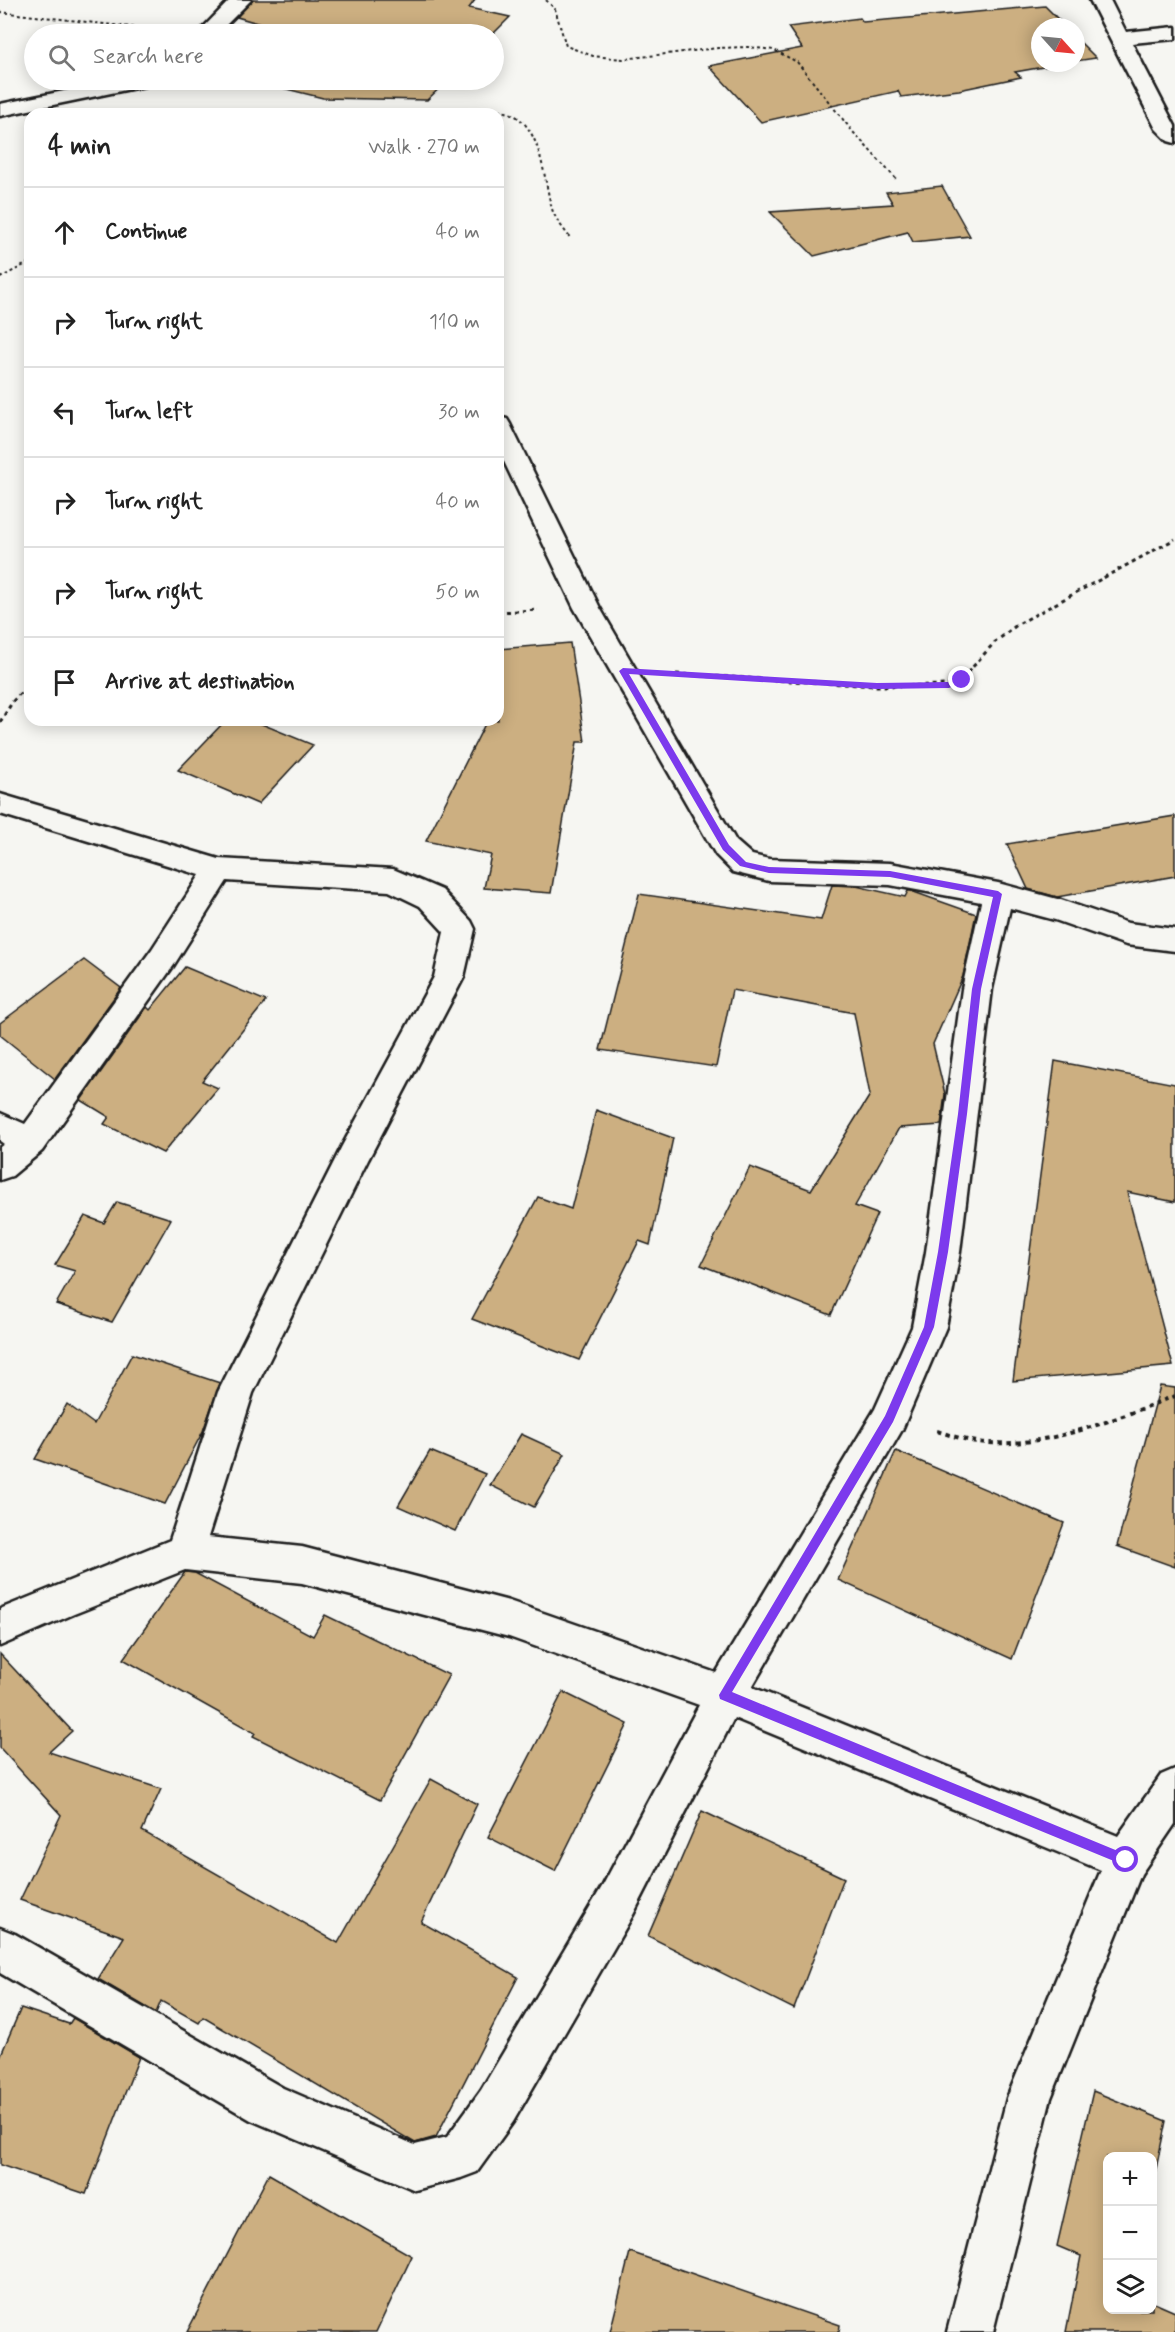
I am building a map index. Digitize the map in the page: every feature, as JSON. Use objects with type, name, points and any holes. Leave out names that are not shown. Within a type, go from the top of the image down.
[{"type":"street","points":[[216,24],[241,0]]},
{"type":"street","points":[[1100,0],[1166,129],[1175,137]]},
{"type":"street","points":[[1119,38],[1175,33]]},
{"type":"street","points":[[0,110],[97,90]]},
{"type":"street","points":[[504,436],[587,608],[726,848],[743,864],[769,870],[890,874],[998,894],[1061,911],[1126,934],[1175,940]]},
{"type":"street","points":[[0,804],[219,870],[393,880],[431,898],[460,929],[449,976],[354,1155],[236,1392],[185,1552]]},
{"type":"street","points":[[0,1166],[30,1142],[163,957],[219,870]]},
{"type":"street","points":[[0,1949],[267,2104],[415,2168],[461,2156],[497,2106],[618,1900],[724,1695],[889,1419],[929,1327],[956,1160],[977,989],[998,894]]},
{"type":"street","points":[[0,1126],[30,1142]]},
{"type":"street","points":[[0,1628],[60,1601],[185,1552],[302,1565],[508,1619],[724,1695],[1126,1860]]},
{"type":"street","points":[[970,2332],[1029,2098],[1126,1860],[1175,1790]]},
{"type":"path","points":[[546,0],[555,9],[566,45],[578,52],[601,59],[683,54],[748,46],[787,54],[797,62],[853,132],[896,179]]},
{"type":"path","points":[[0,12],[100,24]]},
{"type":"path","points":[[504,112],[520,120],[536,141],[554,214],[571,239]]},
{"type":"path","points":[[0,278],[24,265]]},
{"type":"path","points":[[623,671],[877,686],[949,685],[962,680],[994,643],[1017,624],[1175,539]]},
{"type":"path","points":[[0,722],[13,701],[24,689]]},
{"type":"path","points":[[889,1419],[980,1442],[1044,1440],[1094,1426],[1175,1396]]},
{"type":"building","points":[[253,0],[475,0],[469,8],[510,17],[503,24],[261,24],[237,17]]},
{"type":"building","points":[[1045,6],[1057,18],[1031,18],[1031,69],[1015,72],[1021,77],[959,90],[901,97],[898,91],[761,122],[709,66],[802,48],[788,27],[860,18],[863,22]]},
{"type":"building","points":[[1085,47],[1096,58],[1085,60]]},
{"type":"building","points":[[290,90],[438,90],[427,100],[323,98]]},
{"type":"building","points":[[942,186],[970,236],[913,242],[908,232],[814,256],[770,212],[893,204],[886,192]]},
{"type":"building","points":[[570,643],[585,742],[577,742],[551,893],[484,888],[491,855],[426,841],[484,726],[504,726],[504,648]]},
{"type":"building","points":[[220,726],[267,726],[313,745],[258,804],[178,770]]},
{"type":"building","points":[[1175,816],[1175,876],[1057,897],[1028,889],[1007,844]]},
{"type":"building","points":[[832,885],[856,886],[905,897],[908,891],[911,891],[976,914],[963,976],[933,1044],[945,1094],[941,1125],[899,1128],[855,1206],[877,1214],[831,1315],[701,1265],[750,1167],[811,1190],[870,1095],[854,1013],[732,990],[716,1067],[600,1050],[639,894],[821,920]]},
{"type":"building","points":[[84,960],[121,988],[55,1079],[0,1035],[0,1023]]},
{"type":"building","points":[[185,967],[266,1001],[202,1081],[218,1088],[163,1153],[104,1124],[109,1117],[81,1100],[147,1007],[150,1010]]},
{"type":"building","points":[[1055,1061],[1175,1084],[1175,1202],[1127,1192],[1173,1366],[1013,1381]]},
{"type":"building","points":[[596,1110],[673,1138],[650,1245],[639,1241],[579,1360],[472,1319],[538,1197],[571,1209]]},
{"type":"building","points":[[117,1202],[171,1219],[112,1322],[56,1304],[75,1271],[55,1265],[85,1216],[104,1223]]},
{"type":"building","points":[[132,1354],[220,1383],[203,1431],[165,1504],[35,1459],[67,1404],[94,1424]]},
{"type":"building","points":[[1160,1386],[1175,1388],[1175,1567],[1117,1546]]},
{"type":"building","points":[[521,1434],[565,1454],[534,1507],[490,1485]]},
{"type":"building","points":[[430,1451],[485,1474],[455,1531],[398,1506]]},
{"type":"building","points":[[896,1451],[1064,1523],[1012,1659],[838,1580]]},
{"type":"building","points":[[185,1572],[195,1573],[313,1636],[325,1615],[449,1675],[380,1800],[253,1736],[255,1733],[123,1659]]},
{"type":"building","points":[[0,1654],[72,1731],[49,1752],[161,1789],[142,1831],[338,1943],[431,1779],[477,1804],[421,1922],[518,1977],[436,2137],[415,2143],[203,2017],[199,2023],[161,2001],[156,2013],[98,1979],[124,1937],[20,1900],[61,1815],[0,1748]]},
{"type":"building","points":[[563,1692],[628,1724],[555,1871],[488,1837]]},
{"type":"building","points":[[702,1811],[844,1878],[794,2009],[648,1936]]},
{"type":"building","points":[[21,2008],[69,2024],[73,2018],[139,2057],[86,2194],[0,2165],[0,2057]]},
{"type":"building","points":[[1093,2091],[1166,2121],[1157,2164],[1157,2152],[1103,2152],[1103,2314],[1157,2314],[1157,2304],[1175,2312],[1175,2332],[1066,2332],[1081,2256],[1057,2246]]},
{"type":"building","points":[[269,2174],[412,2256],[376,2332],[187,2332]]},
{"type":"building","points":[[630,2252],[840,2325],[839,2332],[610,2332]]},
{"type":"route","points":[[962,680],[949,685],[929,687],[877,686],[623,671],[726,848],[743,864],[769,870],[890,874],[998,894],[977,989],[943,1252],[929,1327],[889,1419],[724,1695],[1126,1860]]}]
